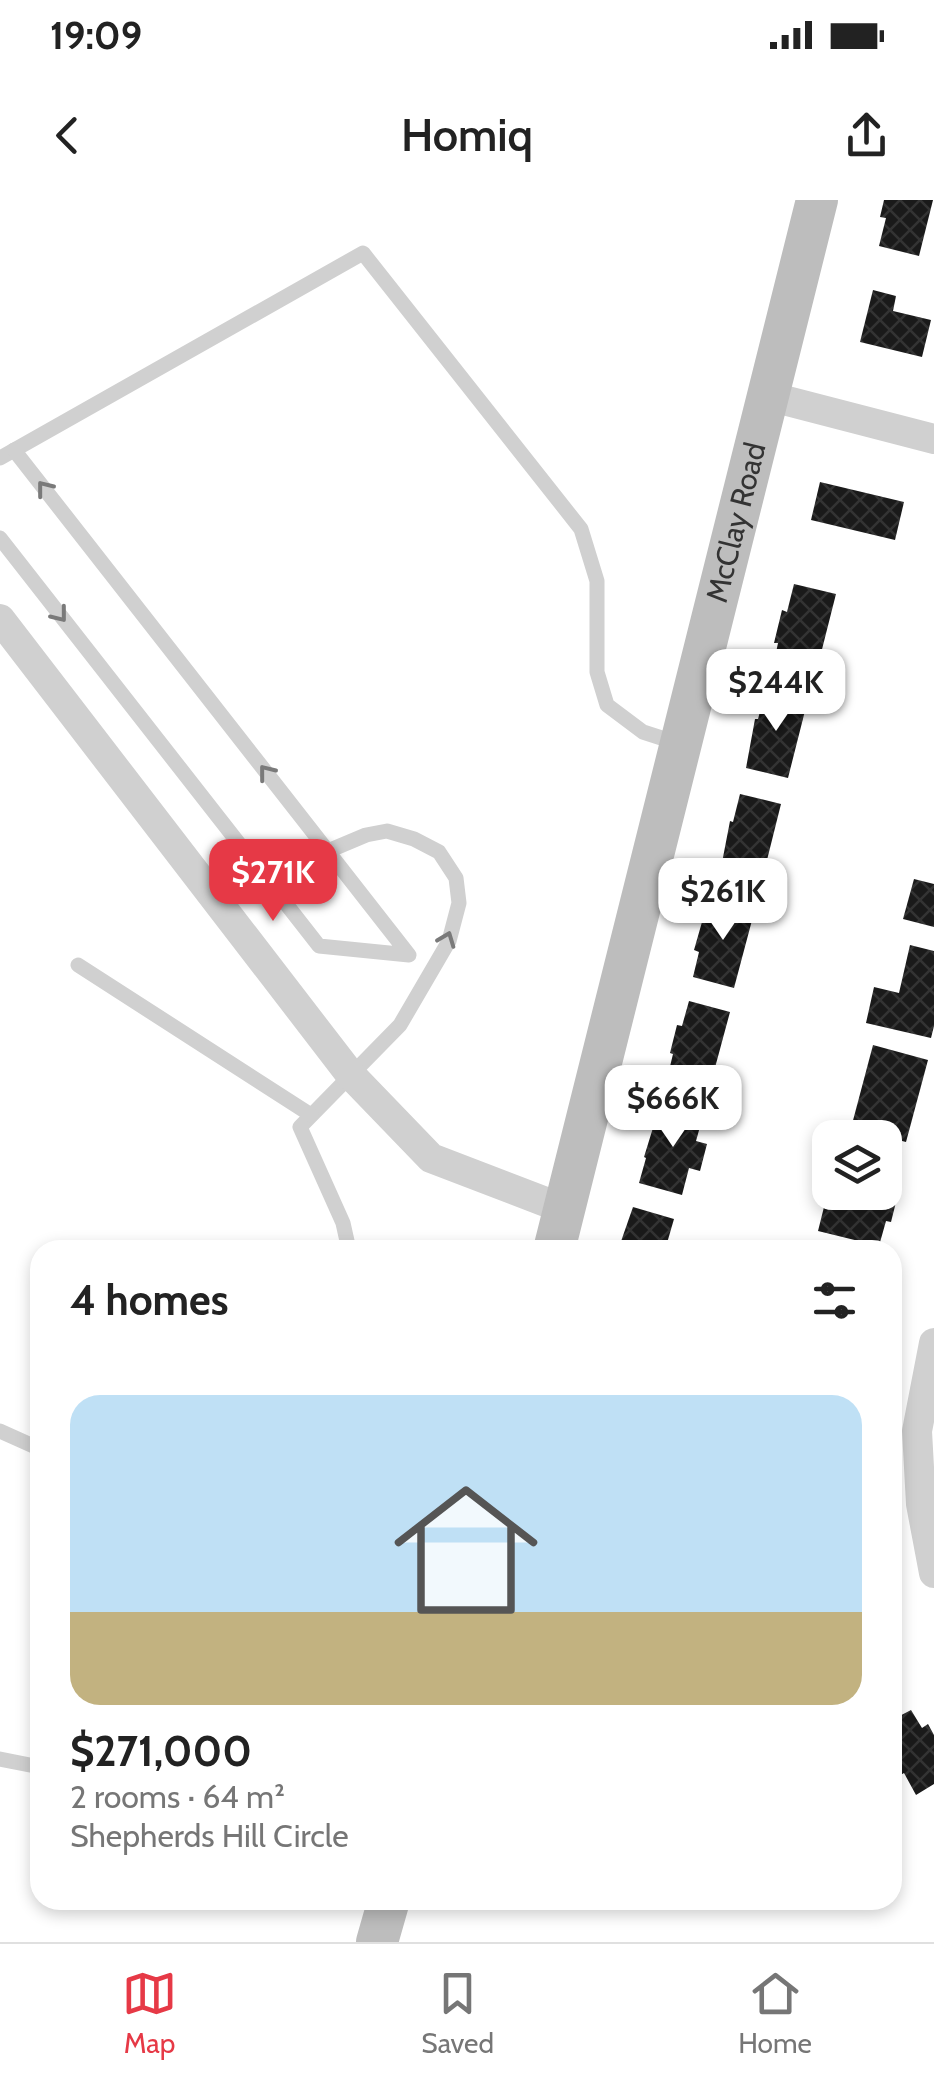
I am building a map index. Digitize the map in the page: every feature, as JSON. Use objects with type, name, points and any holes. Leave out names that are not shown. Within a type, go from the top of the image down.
[{"type":"main road","name":"McClay Road","points":[[556,1240],[817,200]]},
{"type":"main road","points":[[377,1942],[386,1910]]},
{"type":"street","points":[[768,396],[934,439]]},
{"type":"street","points":[[0,619],[350,1074],[431,1158],[564,1208]]},
{"type":"street","points":[[934,1343],[917,1432],[921,1504],[934,1573]]},
{"type":"lane","points":[[429,977],[7,454],[363,253],[580,529],[597,582],[597,672],[606,705],[643,732],[680,744]]},
{"type":"lane","points":[[0,538],[319,946],[410,955]]},
{"type":"lane","points":[[328,851],[387,830],[414,839],[439,852],[456,878],[459,903],[449,941],[400,1025],[300,1127],[343,1223],[347,1240]]},
{"type":"lane","points":[[78,965],[311,1116]]},
{"type":"lane","points":[[0,1431],[30,1444]]},
{"type":"lane","points":[[0,1759],[30,1764]]},
{"type":"building","points":[[884,200],[933,200],[919,256],[879,246],[886,218],[880,217]]},
{"type":"building","points":[[873,290],[896,296],[893,311],[931,320],[922,357],[860,342]]},
{"type":"building","points":[[820,482],[904,502],[895,540],[811,520]]},
{"type":"building","points":[[794,584],[836,594],[815,677],[773,667],[782,610],[787,612]]},
{"type":"building","points":[[766,689],[808,699],[788,778],[746,768],[755,719]]},
{"type":"building","points":[[740,794],[781,804],[761,884],[720,873],[730,821],[733,822]]},
{"type":"building","points":[[914,879],[934,884],[934,927],[903,919]]},
{"type":"building","points":[[714,898],[755,909],[734,988],[693,977],[699,952],[694,950],[702,922],[708,923]]},
{"type":"building","points":[[910,945],[934,951],[931,1038],[866,1023],[874,987],[899,993]]},
{"type":"building","points":[[689,1001],[730,1012],[709,1090],[667,1079],[677,1025],[682,1026]]},
{"type":"building","points":[[873,1045],[928,1060],[906,1142],[902,1141],[902,1120],[853,1120]]},
{"type":"building","points":[[660,1105],[703,1116],[696,1141],[707,1144],[700,1171],[689,1168],[682,1195],[639,1183]]},
{"type":"building","points":[[633,1207],[674,1219],[668,1240],[621,1240]]},
{"type":"building","points":[[823,1210],[894,1210],[881,1240],[855,1240],[818,1231]]},
{"type":"building","points":[[911,1710],[922,1728],[928,1724],[934,1735],[934,1784],[916,1795],[902,1774],[902,1715]]}]
